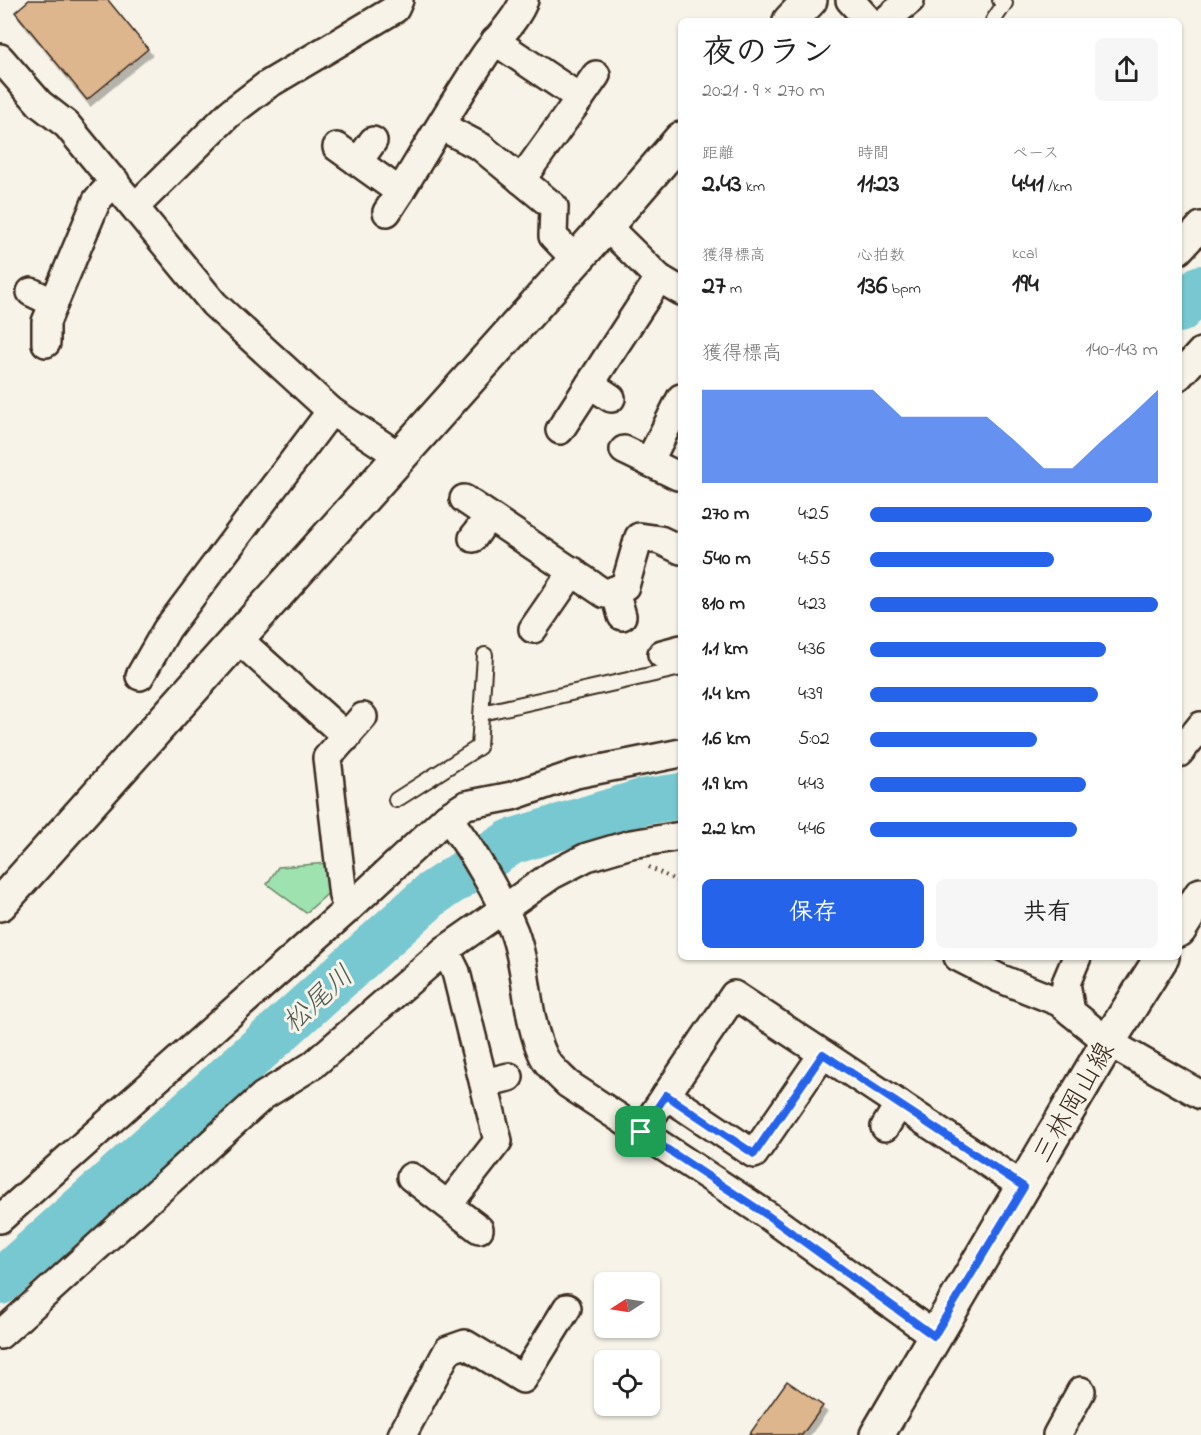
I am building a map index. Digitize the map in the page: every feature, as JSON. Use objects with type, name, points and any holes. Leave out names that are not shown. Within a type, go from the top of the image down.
[{"type":"street","points":[[135,207],[229,114],[267,85],[395,9],[399,0]]},
{"type":"street","points":[[356,150],[393,202],[441,126],[447,112],[508,23],[519,15],[524,0]]},
{"type":"street","points":[[792,18],[810,0]]},
{"type":"street","points":[[850,0],[865,18]]},
{"type":"street","points":[[889,18],[910,0]]},
{"type":"street","points":[[495,41],[580,98]]},
{"type":"street","points":[[0,58],[40,104],[67,125],[214,304],[331,411],[399,456]]},
{"type":"street","points":[[521,180],[596,75]]},
{"type":"street","points":[[441,126],[481,147],[554,207],[553,236],[576,260]]},
{"type":"street","points":[[0,904],[576,260],[678,142]]},
{"type":"street","points":[[46,343],[43,298],[97,200],[115,181]]},
{"type":"street","points":[[560,430],[600,391],[670,284],[606,226]]},
{"type":"street","points":[[1182,247],[1201,226]]},
{"type":"street","points":[[1182,373],[1201,352]]},
{"type":"street","points":[[649,462],[678,404]]},
{"type":"street","points":[[140,676],[158,623],[246,505],[331,411]]},
{"type":"street","points":[[624,450],[678,476]]},
{"type":"street","points":[[464,499],[481,528],[573,571],[619,603],[639,537],[660,540],[678,549]]},
{"type":"street","points":[[533,629],[573,571]]},
{"type":"street","points":[[238,639],[355,727],[327,758],[343,896],[348,909]]},
{"type":"street","points":[[1182,749],[1201,726]]},
{"type":"street","points":[[0,1220],[466,806],[512,796],[576,774],[678,754]]},
{"type":"street","points":[[450,821],[514,932],[523,966],[534,1029],[545,1059],[568,1084],[767,1215],[934,1336]]},
{"type":"street","points":[[0,1335],[263,1096],[313,1065],[445,950],[501,906],[587,857],[631,844],[678,836]]},
{"type":"street","points":[[1182,925],[1201,896]]},
{"type":"street","points":[[445,950],[456,972],[496,1080],[498,1141],[448,1205]]},
{"type":"street","points":[[964,960],[999,978],[1059,1002],[1108,1042],[1201,1095]]},
{"type":"street","points":[[1071,1012],[1066,983],[1076,960]]},
{"type":"street","name":"三林岡山線","points":[[877,1435],[1108,1042],[1160,960]]},
{"type":"street","points":[[641,1132],[734,995],[1024,1187]]},
{"type":"street","points":[[666,1095],[754,1154],[823,1054]]},
{"type":"street","points":[[885,1127],[899,1104]]},
{"type":"street","points":[[411,1177],[479,1229]]},
{"type":"street","points":[[402,1435],[448,1350],[465,1344],[524,1379],[567,1308]]},
{"type":"street","points":[[1057,1435],[1081,1391]]},
{"type":"lane","points":[[995,18],[1005,3],[1000,0]]},
{"type":"lane","points":[[396,800],[479,747],[485,655]]},
{"type":"lane","points":[[482,713],[675,657]]},
{"type":"green space","points":[[328,863],[333,889],[306,913],[267,884],[278,867]]},
{"type":"building","points":[[29,0],[108,0],[148,49],[87,100],[15,12]]},
{"type":"building","points":[[787,1381],[823,1406],[802,1435],[749,1435]]},
{"type":"waterway","name":"松尾川","points":[[1182,307],[1201,288]]},
{"type":"waterway","name":"松尾川","points":[[0,1282],[432,894],[511,842],[642,802],[678,796]]},
{"type":"route","points":[[823,1054],[1024,1187],[934,1336],[767,1215],[641,1132],[666,1095],[754,1154],[823,1054]]}]
